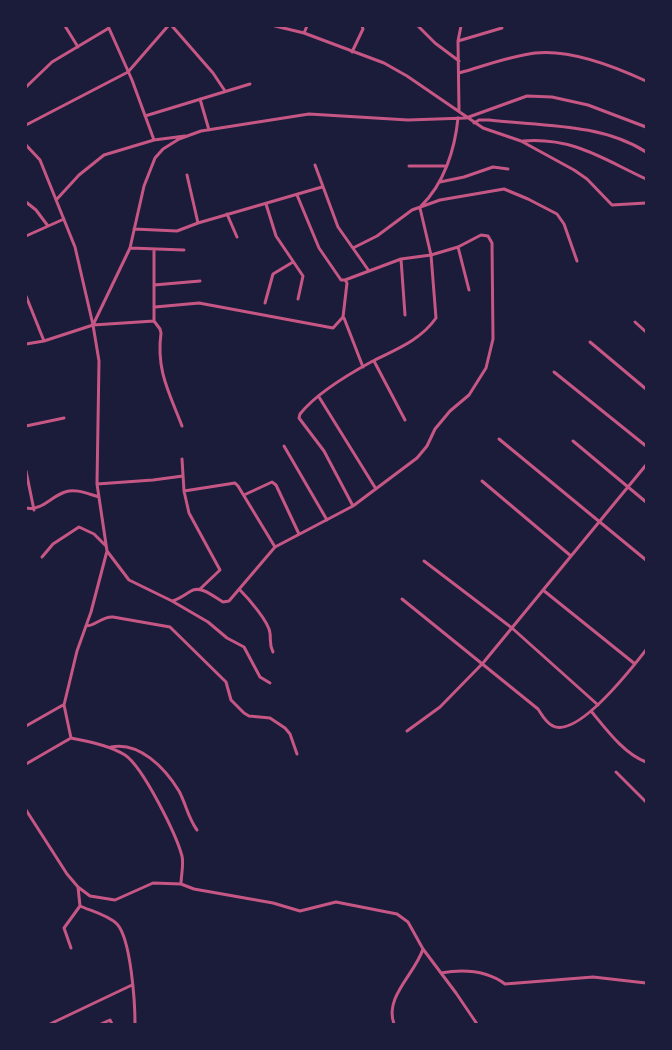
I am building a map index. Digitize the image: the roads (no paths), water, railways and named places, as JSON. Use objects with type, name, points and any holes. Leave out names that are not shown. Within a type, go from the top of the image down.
[{"type":"street","points":[[65,26],[78,47]]},
{"type":"street","points":[[26,87],[52,62],[108,26],[154,140]]},
{"type":"street","points":[[26,125],[128,72],[170,26],[213,73],[225,91]]},
{"type":"street","points":[[275,26],[304,33],[384,63],[483,129],[522,141],[574,170],[594,186],[612,206],[646,203]]},
{"type":"street","points":[[304,33],[308,26]]},
{"type":"street","points":[[352,52],[363,29],[362,26]]},
{"type":"street","points":[[418,26],[435,43],[459,61]]},
{"type":"street","points":[[459,111],[458,41],[461,26]]},
{"type":"street","points":[[458,41],[502,28]]},
{"type":"street","points":[[459,73],[537,53],[562,54],[613,66],[646,81]]},
{"type":"street","points":[[145,116],[250,84]]},
{"type":"street","points":[[93,325],[130,248],[144,186],[155,158],[163,149],[186,136],[209,130],[309,114],[408,120],[466,118],[527,96],[552,97],[588,105],[646,127]]},
{"type":"street","points":[[200,99],[209,130]]},
{"type":"street","points":[[420,208],[431,197],[440,182],[456,140],[458,118]]},
{"type":"street","points":[[474,123],[479,120],[489,120],[557,124],[618,139],[646,152]]},
{"type":"street","points":[[57,199],[79,175],[104,155],[154,140],[179,135],[186,136]]},
{"type":"street","points":[[522,141],[552,140],[569,144],[646,179]]},
{"type":"street","points":[[26,145],[40,160],[75,247],[99,361],[97,484],[107,548],[63,705],[71,738]]},
{"type":"street","points":[[315,165],[338,227],[369,271]]},
{"type":"street","points":[[409,166],[446,166]]},
{"type":"street","points":[[440,182],[464,177],[493,166],[508,169]]},
{"type":"street","points":[[187,175],[198,223]]},
{"type":"street","points":[[134,229],[177,231],[322,187]]},
{"type":"street","points":[[353,249],[377,236],[404,216],[440,200],[504,189],[528,199],[561,218],[577,261]]},
{"type":"street","points":[[200,589],[224,602],[229,601],[240,590],[253,570],[275,547],[353,506],[417,458],[427,446],[435,429],[450,411],[469,395],[486,368],[493,339],[492,243],[488,237],[481,235],[458,247],[431,255],[400,259],[341,280],[319,248],[297,195]]},
{"type":"street","points":[[26,202],[36,210],[48,226]]},
{"type":"street","points":[[266,204],[276,236],[304,279],[298,299]]},
{"type":"street","points":[[353,506],[324,451],[299,418],[303,410],[336,382],[405,346],[436,318],[431,255],[420,208]]},
{"type":"street","points":[[227,214],[237,237]]},
{"type":"street","points":[[26,236],[64,219]]},
{"type":"street","points":[[458,247],[469,290]]},
{"type":"street","points":[[130,248],[184,250]]},
{"type":"street","points":[[154,249],[154,321],[160,328],[159,362],[182,426]]},
{"type":"street","points":[[400,259],[405,315]]},
{"type":"street","points":[[265,303],[273,274],[293,262]]},
{"type":"street","points":[[345,280],[347,283],[343,317],[363,367]]},
{"type":"street","points":[[154,285],[200,281]]},
{"type":"street","points":[[26,296],[44,341]]},
{"type":"street","points":[[155,307],[199,303],[333,328],[343,317]]},
{"type":"street","points":[[26,344],[44,341],[93,325],[154,321]]},
{"type":"street","points":[[635,322],[646,332]]},
{"type":"street","points":[[590,342],[646,389]]},
{"type":"street","points":[[374,361],[405,420]]},
{"type":"street","points":[[554,372],[646,446]]},
{"type":"street","points":[[319,397],[376,489]]},
{"type":"street","points":[[26,426],[64,418]]},
{"type":"street","points":[[499,439],[646,560]]},
{"type":"street","points":[[573,441],[646,502]]},
{"type":"street","points":[[284,446],[327,520]]},
{"type":"street","points":[[172,601],[200,589],[220,570],[189,513],[184,491],[182,459]]},
{"type":"street","points":[[407,731],[440,707],[483,663],[646,465]]},
{"type":"street","points":[[26,471],[34,510]]},
{"type":"street","points":[[97,484],[183,476]]},
{"type":"street","points":[[482,481],[571,556]]},
{"type":"street","points":[[184,491],[230,482],[238,486],[275,547]]},
{"type":"street","points":[[244,495],[272,482],[276,485],[299,534]]},
{"type":"street","points":[[26,508],[34,510],[66,492],[85,492],[99,497]]},
{"type":"street","points":[[42,557],[53,544],[79,527],[94,534],[107,548],[129,580],[172,601],[244,647],[260,677],[270,683]]},
{"type":"street","points":[[424,561],[512,628],[598,706]]},
{"type":"street","points":[[240,590],[266,623],[273,652]]},
{"type":"street","points":[[543,590],[635,664]]},
{"type":"street","points":[[402,599],[538,709],[547,723],[554,727],[561,728],[598,706],[646,650]]},
{"type":"street","points":[[86,626],[91,626],[107,616],[113,616],[170,627],[226,682],[231,700],[244,713],[249,717],[270,718],[285,728],[290,734],[297,754]]},
{"type":"street","points":[[26,726],[63,705]]},
{"type":"street","points":[[591,711],[615,738],[639,760],[646,762]]},
{"type":"street","points":[[26,764],[71,738],[109,748],[125,755],[133,762],[162,811],[182,858],[181,884]]},
{"type":"street","points":[[109,748],[121,745],[140,751],[165,773],[179,792],[190,821],[197,830]]},
{"type":"street","points":[[615,772],[646,802]]},
{"type":"street","points":[[26,810],[67,874],[90,896],[115,900],[153,883],[181,884],[194,890],[273,903],[300,911],[336,902],[397,914],[408,922],[423,950],[477,1024]]},
{"type":"street","points":[[71,948],[64,928],[80,906],[78,887]]},
{"type":"street","points":[[80,906],[112,920],[119,927],[127,947],[135,1024]]},
{"type":"street","points":[[394,1024],[390,1015],[392,1006],[400,988],[419,962],[423,950]]},
{"type":"street","points":[[441,973],[462,970],[493,975],[505,984],[593,977],[646,983]]},
{"type":"street","points":[[52,1024],[132,985]]},
{"type":"street","points":[[101,1024],[111,1020],[112,1024]]}]
